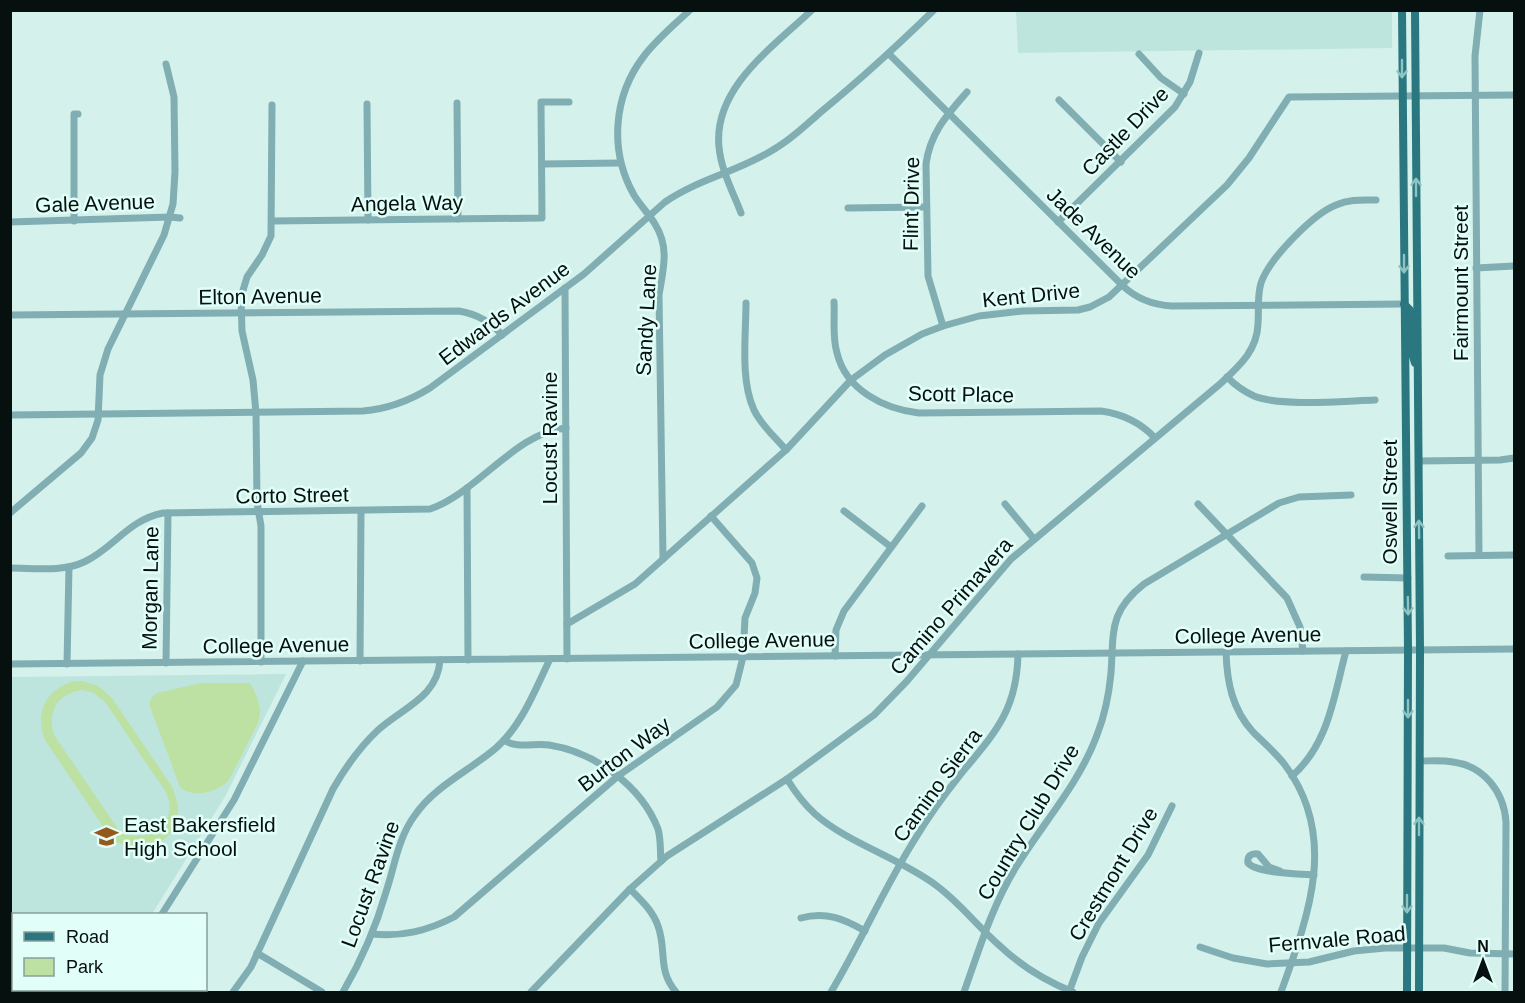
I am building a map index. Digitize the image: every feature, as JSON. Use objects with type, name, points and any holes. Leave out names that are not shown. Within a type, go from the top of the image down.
[{"type":"main road","name":"Oswell Street","points":[[1402,10],[1408,578],[1407,993]]},
{"type":"main road","name":"Oswell Street","points":[[1415,10],[1420,650],[1419,993]]},
{"type":"main road","points":[[1404,304],[1410,310],[1411,350],[1418,372]]},
{"type":"main road","points":[[1406,384],[1413,456],[1416,461],[1419,461]]},
{"type":"street","name":"Sandy Lane","points":[[663,559],[659,296],[665,252],[659,231],[634,195],[620,163],[617,139],[622,100],[629,80],[645,54],[690,10]]},
{"type":"street","points":[[741,213],[720,154],[718,135],[727,100],[740,80],[812,10]]},
{"type":"street","name":"Edwards Avenue","points":[[10,415],[363,411],[405,402],[430,388],[584,274],[678,193],[761,157],[788,140],[868,73],[934,10]]},
{"type":"street","name":"Fairmount Street","points":[[1479,555],[1474,56],[1480,10]]},
{"type":"street","name":"Castle Drive","points":[[1059,222],[1166,118],[1184,94],[1193,76],[1200,53]]},
{"type":"street","name":"Jade Avenue","points":[[889,54],[1123,286],[1141,299],[1163,306],[1404,304]]},
{"type":"street","points":[[1139,54],[1161,78],[1184,94]]},
{"type":"street","points":[[10,513],[14,507],[81,453],[92,438],[98,414],[98,389],[103,362],[157,254],[170,217],[175,180],[174,96],[166,64]]},
{"type":"street","name":"Flint Drive","points":[[943,326],[928,276],[927,152],[935,132],[967,92]]},
{"type":"street","name":"Kent Drive","points":[[567,624],[626,591],[786,450],[851,380],[875,361],[905,343],[943,326],[998,314],[1078,310],[1099,303],[1123,286],[1239,171],[1290,97],[1515,95]]},
{"type":"street","points":[[1059,100],[1121,162]]},
{"type":"street","points":[[569,102],[541,102],[542,164],[620,163]]},
{"type":"street","points":[[457,103],[458,219]]},
{"type":"street","points":[[367,104],[368,220]]},
{"type":"street","points":[[261,662],[261,525],[257,502],[256,413],[253,380],[242,331],[241,313],[243,287],[268,245],[272,220],[272,105]]},
{"type":"street","points":[[74,221],[74,114],[78,114]]},
{"type":"street","name":"Angela Way","points":[[272,220],[542,218],[542,164]]},
{"type":"street","name":"Camino Primavera","points":[[531,993],[630,889],[661,861],[686,842],[787,779],[874,715],[1011,559],[1243,362],[1254,345],[1261,285],[1270,264],[1325,210],[1341,202],[1376,200]]},
{"type":"street","points":[[848,208],[926,207]]},
{"type":"street","name":"Gale Avenue","points":[[10,222],[180,218]]},
{"type":"street","points":[[1476,268],[1515,266]]},
{"type":"street","name":"Locust Ravine","points":[[565,288],[567,659]]},
{"type":"street","name":"Scott Place","points":[[834,302],[836,353],[844,372],[872,398],[895,409],[925,413],[1101,411],[1134,421],[1155,438]]},
{"type":"street","points":[[746,303],[747,380],[750,400],[761,422],[786,450]]},
{"type":"street","name":"Elton Avenue","points":[[10,315],[459,311],[488,321],[502,335]]},
{"type":"street","points":[[1227,377],[1244,391],[1275,401],[1375,400]]},
{"type":"street","name":"Corto Street","points":[[10,568],[78,565],[95,556],[142,519],[168,513],[430,509],[449,501],[534,438],[550,431],[566,428]]},
{"type":"street","points":[[1419,461],[1515,458]]},
{"type":"street","points":[[467,488],[468,660]]},
{"type":"street","name":"Country Club Drive","points":[[964,993],[994,910],[1016,867],[1073,785],[1092,748],[1104,713],[1108,692],[1116,618],[1136,590],[1289,499],[1352,495]]},
{"type":"street","points":[[1005,504],[1034,539]]},
{"type":"street","points":[[1198,504],[1293,607],[1300,627],[1303,651]]},
{"type":"street","points":[[835,656],[836,630],[844,611],[922,506]]},
{"type":"street","points":[[360,661],[361,511]]},
{"type":"street","points":[[844,511],[891,547]]},
{"type":"street","name":"Morgan Lane","points":[[166,663],[168,513]]},
{"type":"street","name":"Burton Way","points":[[372,934],[416,933],[454,917],[618,776],[717,707],[736,685],[743,657],[745,618],[755,592],[757,578],[749,559],[711,516]]},
{"type":"street","points":[[1448,556],[1515,555]]},
{"type":"street","points":[[67,664],[69,567]]},
{"type":"street","points":[[1364,577],[1408,578]]},
{"type":"street","name":"College Avenue","points":[[10,664],[1515,649]]},
{"type":"street","points":[[1292,776],[1310,758],[1321,739],[1346,651]]},
{"type":"street","points":[[1226,652],[1228,686],[1238,712],[1275,753],[1292,776],[1304,799],[1313,829],[1314,875],[1309,907],[1281,993]]},
{"type":"street","name":"Camino Sierra","points":[[831,993],[901,863],[929,817],[961,774],[985,747],[1002,721],[1013,693],[1018,654]]},
{"type":"street","name":"Locust Ravine","points":[[343,993],[372,934],[388,888],[400,842],[415,814],[435,794],[504,740],[526,709],[550,659]]},
{"type":"street","points":[[233,993],[244,979],[257,953],[333,789],[354,757],[378,730],[429,692],[438,676],[440,660]]},
{"type":"street","points":[[163,913],[234,800],[303,661]]},
{"type":"street","points":[[504,740],[515,745],[547,745],[575,752],[602,765],[618,776],[638,796],[654,822],[660,838],[661,861]]},
{"type":"street","points":[[1420,761],[1451,761],[1471,767],[1489,780],[1501,797],[1506,822],[1505,993]]},
{"type":"street","points":[[787,779],[807,807],[822,820],[901,863],[950,896],[1018,962],[1070,992]]},
{"type":"street","name":"Crestmont Drive","points":[[1070,992],[1085,950],[1099,923],[1148,855],[1172,806]]},
{"type":"street","points":[[1280,871],[1314,875]]},
{"type":"street","points":[[630,889],[648,907],[658,923],[664,969],[676,993]]},
{"type":"street","points":[[801,918],[830,916],[847,921],[865,931]]},
{"type":"street","name":"Fernvale Road","points":[[1200,947],[1216,954],[1250,962],[1291,964],[1372,949],[1444,948],[1482,954],[1515,954]]},
{"type":"street","points":[[257,953],[322,993]]},
{"type":"shaded area","points":[[1016,11],[1392,11],[1392,48],[1018,53]]},
{"type":"shaded area","name":"East Bakersfield High School","points":[[286,674],[226,795],[153,913],[12,913],[12,991],[118,992],[11,992],[10,677]]},
{"type":"green space","points":[[83,681],[98,686],[112,698],[173,788],[178,814],[175,826],[161,842],[141,848],[130,847],[110,837],[45,740],[42,730],[42,711],[50,696],[65,684]],"holes":[[[83,690],[94,693],[106,703],[168,797],[167,817],[162,825],[147,835],[127,834],[118,829],[54,735],[52,718],[56,705],[61,699]]]},
{"type":"green space","points":[[201,683],[250,683],[260,712],[258,723],[229,780],[213,791],[192,793],[180,787],[149,704],[151,698],[157,693]]},
{"type":"place","name":"East Bakersfield High School","points":[[106,836]]}]
